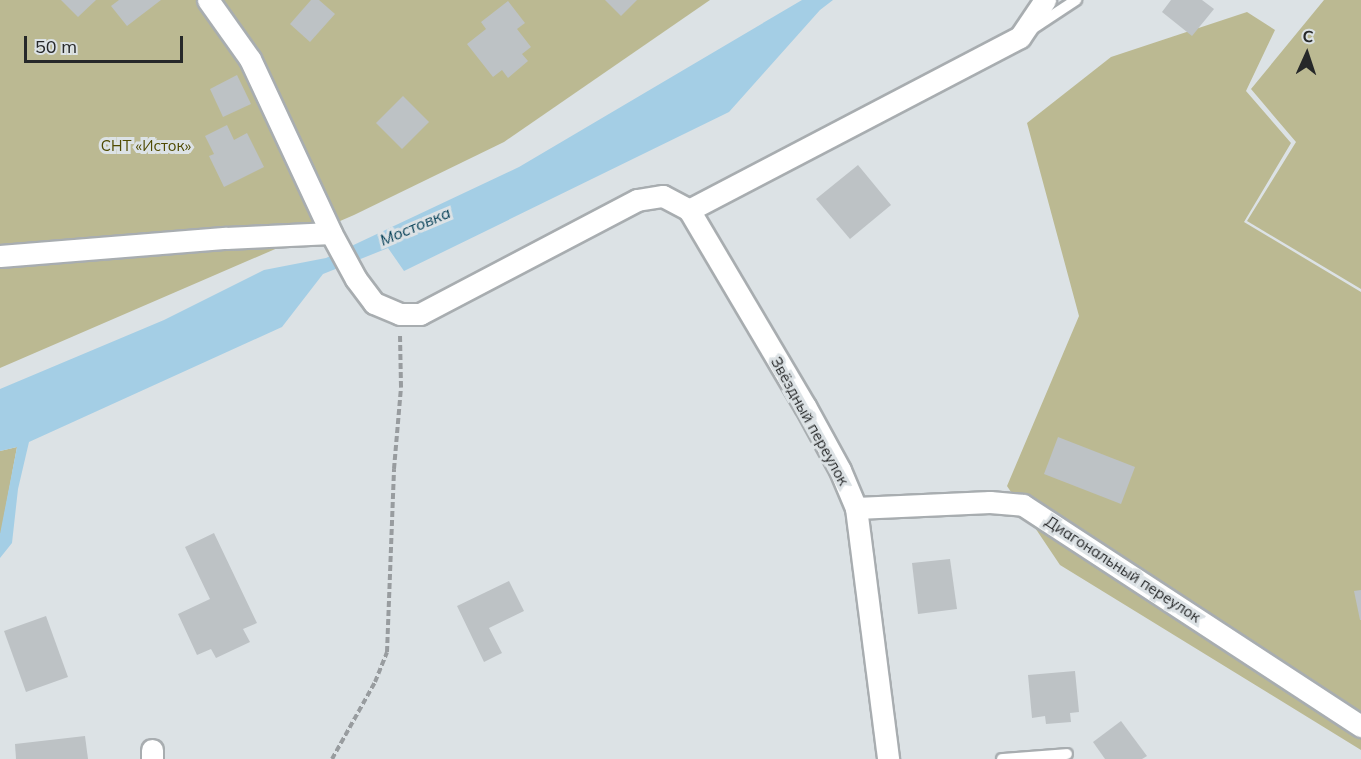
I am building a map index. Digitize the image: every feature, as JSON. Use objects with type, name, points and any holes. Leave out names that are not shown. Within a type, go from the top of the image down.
[{"type":"street","points":[[208,0],[250,59],[334,239],[356,279],[374,303],[400,314],[420,314],[637,200],[663,196],[689,210],[1020,37],[1046,0]]},
{"type":"street","name":"Звёздный переулок","points":[[689,210],[805,406],[840,470],[856,508],[888,759]]},
{"type":"street","points":[[0,256],[237,237],[334,239]]},
{"type":"street","name":"Диагональный переулок","points":[[856,508],[990,502],[1023,506],[1361,726]]},
{"type":"lane","points":[[1020,37],[1076,0]]},
{"type":"lane","points":[[1002,759],[1067,754]]},
{"type":"path","points":[[332,759],[375,682],[387,652],[394,469],[401,387],[400,314]]},
{"type":"green space","name":"СНТ «Исток»","points":[[0,0],[710,0],[504,142],[354,215],[0,368]]},
{"type":"green space","points":[[1324,0],[1361,0],[1361,289],[1247,221],[1296,142],[1251,89]]},
{"type":"green space","points":[[1247,12],[1275,30],[1246,91],[1291,143],[1244,222],[1361,292],[1361,750],[1060,565],[1007,486],[1079,316],[1027,123],[1111,57]]},
{"type":"green space","points":[[17,447],[1,533],[0,534],[0,451]]},
{"type":"water","name":"Мостовка","points":[[802,0],[833,0],[820,10],[729,112],[404,271],[388,248],[323,274],[282,327],[29,442],[18,489],[12,543],[0,558],[0,534],[17,447],[0,451],[0,389],[164,320],[264,270],[326,258],[519,167]]},
{"type":"building","points":[[61,0],[96,0],[78,17]]},
{"type":"building","points":[[119,0],[161,0],[127,26],[111,6]]},
{"type":"building","points":[[311,0],[319,0],[335,14],[310,42],[290,24]]},
{"type":"building","points":[[605,0],[637,0],[621,16]]},
{"type":"building","points":[[1171,0],[1202,0],[1214,9],[1192,36],[1162,12]]},
{"type":"building","points":[[508,1],[525,23],[517,29],[531,47],[522,54],[528,61],[508,78],[502,70],[493,77],[467,44],[486,29],[481,22]]},
{"type":"building","points":[[237,75],[251,104],[223,117],[210,89]]},
{"type":"building","points":[[403,96],[429,122],[402,149],[376,123]]},
{"type":"building","points":[[227,125],[234,140],[247,133],[264,167],[224,187],[209,156],[214,154],[205,136]]},
{"type":"building","points":[[858,165],[891,205],[850,239],[816,199]]},
{"type":"building","points":[[1058,437],[1135,467],[1121,504],[1044,474]]},
{"type":"building","points":[[214,533],[257,623],[243,629],[250,642],[216,658],[211,649],[197,655],[178,614],[210,599],[185,547]]},
{"type":"building","points":[[950,559],[957,609],[918,614],[912,563]]},
{"type":"building","points":[[509,581],[524,611],[489,628],[502,653],[484,662],[457,606]]},
{"type":"building","points":[[1361,590],[1361,620],[1360,620],[1354,591]]},
{"type":"building","points":[[46,616],[68,677],[26,692],[4,631]]},
{"type":"building","points":[[1075,671],[1079,712],[1070,713],[1071,722],[1046,724],[1045,716],[1032,718],[1028,675]]},
{"type":"building","points":[[1121,721],[1147,756],[1142,759],[1105,759],[1093,742]]},
{"type":"building","points":[[85,736],[88,759],[16,759],[15,744]]}]
